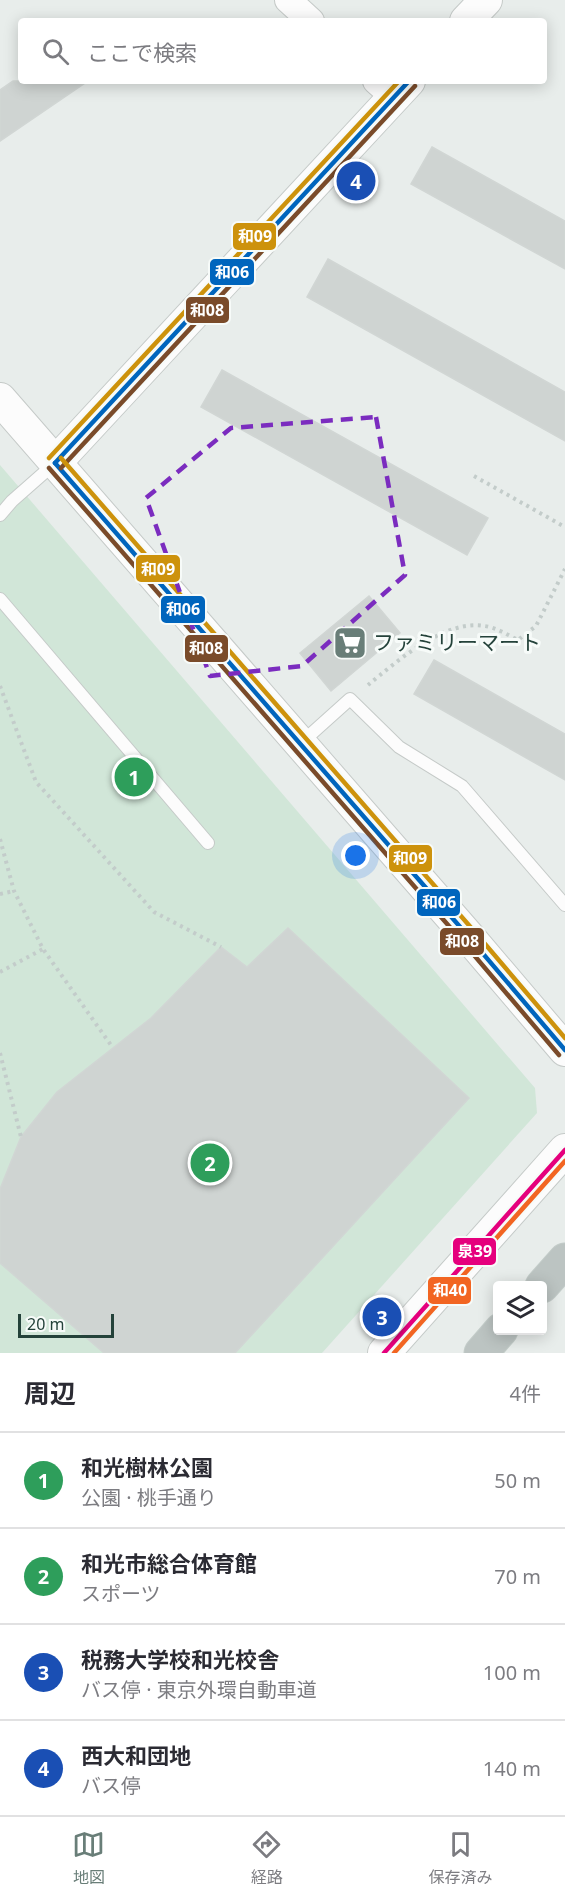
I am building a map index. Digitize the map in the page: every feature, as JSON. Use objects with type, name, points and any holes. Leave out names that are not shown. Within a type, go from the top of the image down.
[{"type":"highway","points":[[546,1281],[565,1260]]},
{"type":"highway","points":[[481,1353],[497,1335]]},
{"type":"street","points":[[288,0],[308,18]]},
{"type":"street","points":[[469,18],[486,0]]},
{"type":"street","points":[[55,463],[393,86]]},
{"type":"street","points":[[0,399],[565,1050]]},
{"type":"street","points":[[384,1353],[565,1150]]},
{"type":"lane","points":[[0,515],[12,501],[55,463]]},
{"type":"lane","points":[[0,599],[208,843]]},
{"type":"lane","points":[[300,744],[350,699],[399,747],[462,786],[565,905]]},
{"type":"path","points":[[474,476],[565,527]]},
{"type":"path","points":[[350,699],[419,645],[443,633],[471,625],[486,626],[518,640],[536,626],[565,569]]},
{"type":"path","points":[[0,686],[36,782],[154,912],[221,947]]},
{"type":"path","points":[[0,839],[15,891],[43,949],[113,1048]]},
{"type":"path","points":[[0,894],[15,891]]},
{"type":"path","points":[[0,972],[43,949]]},
{"type":"path","points":[[0,1053],[21,1137]]},
{"type":"highlighted area","points":[[376,417],[405,575],[302,666],[210,676],[146,498],[231,428]]},
{"type":"green space","points":[[0,465],[535,1088],[537,1113],[322,1353],[0,1353]]},
{"type":"building","points":[[13,81],[18,81],[18,84],[84,84],[0,141],[0,90]]},
{"type":"building","points":[[432,147],[565,221],[565,269],[411,184]]},
{"type":"building","points":[[328,259],[565,392],[565,441],[307,297]]},
{"type":"building","points":[[222,370],[488,518],[467,555],[201,407]]},
{"type":"building","name":"ファミリーマート","points":[[369,596],[400,633],[331,691],[300,653]]},
{"type":"building","points":[[434,660],[565,734],[565,780],[414,694]]},
{"type":"building","points":[[288,928],[469,1098],[235,1353],[104,1353],[0,1263],[0,1189],[21,1137],[57,1092],[151,1018],[221,947],[247,967]]},
{"type":"transit line","name":"和09","points":[[49,458],[396,84]]},
{"type":"transit line","name":"和06","points":[[55,463],[406,84]]},
{"type":"transit line","name":"和08","points":[[61,468],[415,86]]},
{"type":"transit line","name":"和09","points":[[61,458],[565,1038]]},
{"type":"transit line","name":"和06","points":[[55,463],[565,1050]]},
{"type":"transit line","name":"和08","points":[[49,468],[559,1055]]},
{"type":"transit line","name":"泉39","points":[[384,1353],[565,1150]]},
{"type":"transit line","name":"和40","points":[[394,1353],[565,1161]]},
{"type":"place","name":"西大和団地","points":[[356,181]]},
{"type":"place","name":"ファミリーマート","points":[[350,643]]},
{"type":"place","name":"和光樹林公園","points":[[134,777]]},
{"type":"place","name":"和光市総合体育館","points":[[210,1163]]},
{"type":"place","name":"税務大学校和光校舎","points":[[382,1317]]}]
